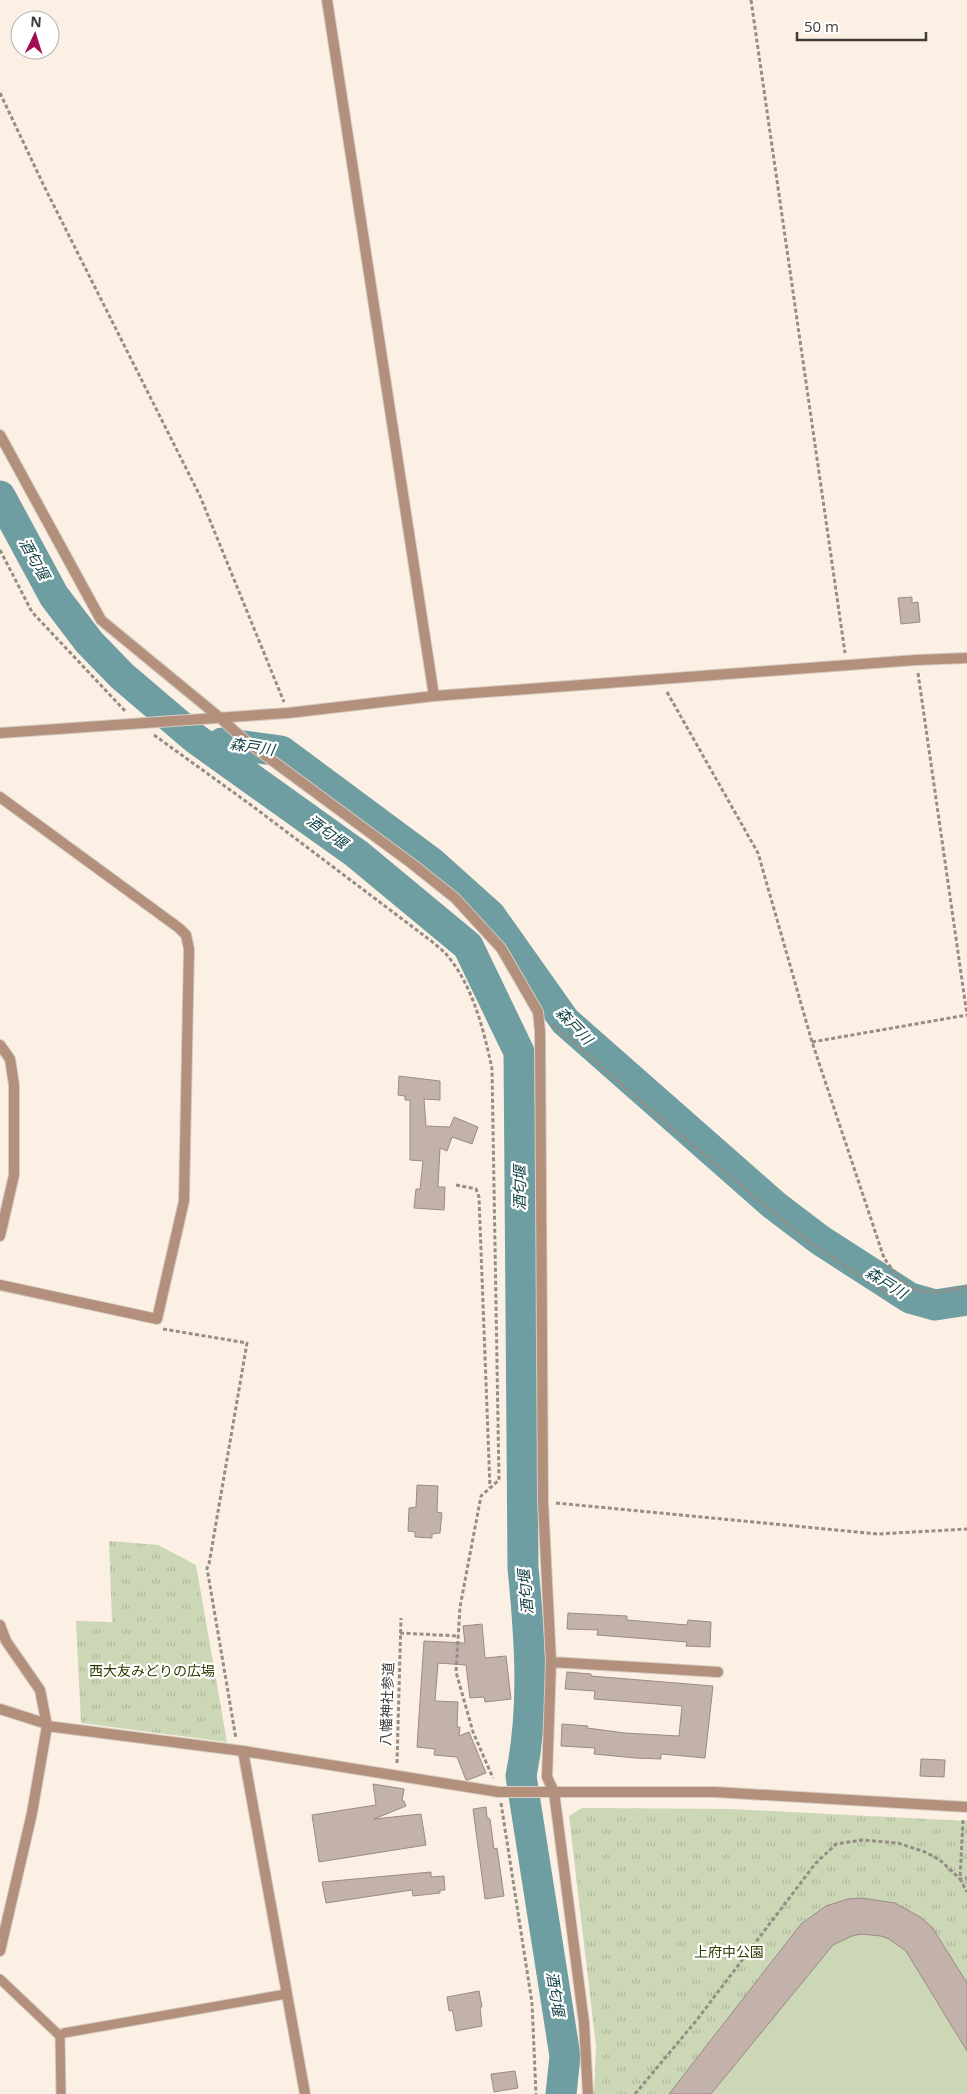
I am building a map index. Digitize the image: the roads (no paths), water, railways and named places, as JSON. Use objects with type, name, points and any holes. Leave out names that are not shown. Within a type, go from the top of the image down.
[{"type":"street","points":[[327,0],[434,696]]},
{"type":"street","points":[[0,435],[101,620],[247,742],[455,898],[501,948],[538,1012],[540,1031],[543,1502],[551,1662],[546,1777],[554,1792],[584,2023],[588,2094]]},
{"type":"street","points":[[0,733],[288,712],[434,696],[916,660],[967,658]]},
{"type":"street","points":[[0,797],[179,928],[188,941],[184,1201],[156,1319],[0,1286]]},
{"type":"street","points":[[0,1046],[10,1059],[14,1085],[14,1175],[0,1236]]},
{"type":"street","points":[[0,1625],[6,1641],[40,1690],[47,1725],[32,1813],[0,1951]]},
{"type":"street","points":[[551,1662],[718,1672]]},
{"type":"street","points":[[0,1709],[47,1725],[241,1751],[499,1792],[716,1792],[966,1807]]},
{"type":"street","points":[[241,1751],[305,2094]]},
{"type":"lane","points":[[0,1979],[60,2036],[61,2094]]},
{"type":"lane","points":[[60,2036],[64,2033],[286,1994]]},
{"type":"waterway","name":"酒匂堰","points":[[0,496],[54,596],[89,642],[122,676],[196,739],[357,854],[468,946],[519,1052],[523,1568],[530,1673],[528,1724],[521,1776],[565,2056],[561,2094]]},
{"type":"waterway","name":"森戸川","points":[[222,743],[281,751],[432,863],[490,915],[565,1021],[774,1205],[820,1240],[910,1298],[935,1305],[967,1300]]},
{"type":"park label","name":"西大友みどりの広場","points":[[152,1671]]},
{"type":"park label","name":"上府中公園","points":[[729,1952]]}]
